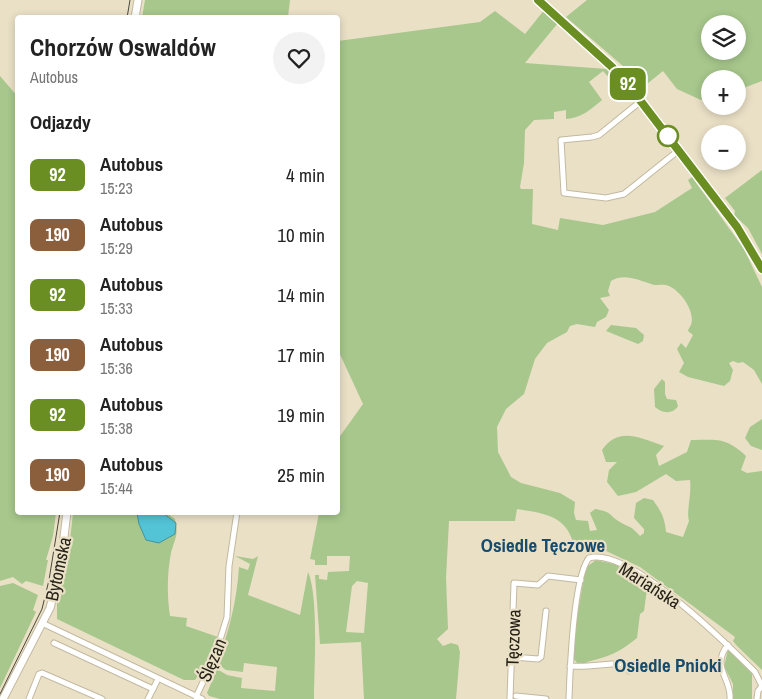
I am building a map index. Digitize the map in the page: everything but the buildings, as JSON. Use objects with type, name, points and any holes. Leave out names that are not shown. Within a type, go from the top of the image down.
[{"type":"main road","points":[[136,15],[138,0]]},
{"type":"main road","name":"Bytomska","points":[[3,699],[50,608],[60,570],[66,515]]},
{"type":"street","points":[[538,0],[596,52],[641,101],[737,227],[762,269]]},
{"type":"street","points":[[641,101],[599,135],[592,138],[561,140],[564,193],[597,198],[614,198],[635,187],[679,150]]},
{"type":"street","name":"Ślęzan","points":[[42,623],[199,698],[227,617],[229,566],[237,515]]},
{"type":"street","name":"Mariańska","points":[[569,699],[572,634],[582,580],[588,558],[600,556],[660,588],[728,645],[755,672],[762,686]]},
{"type":"street","name":"Tęczowa","points":[[510,699],[513,657],[514,583],[538,585],[548,576],[582,580]]},
{"type":"street","points":[[513,657],[538,659],[541,657],[546,611]]},
{"type":"street","points":[[74,652],[78,640]]},
{"type":"street","points":[[54,643],[153,689]]},
{"type":"street","points":[[728,645],[722,654],[721,671],[730,689],[730,699]]},
{"type":"street","points":[[570,666],[588,667],[608,662],[630,664],[629,671]]},
{"type":"street","points":[[29,699],[39,674],[42,673],[102,699]]},
{"type":"street","points":[[148,699],[158,679]]},
{"type":"street","points":[[757,699],[758,691],[762,686]]},
{"type":"street","points":[[184,699],[188,693]]},
{"type":"street","points":[[516,696],[546,699]]},
{"type":"green space","points":[[145,0],[290,0],[288,15],[142,15]]},
{"type":"green space","points":[[587,0],[762,0],[762,81],[746,87],[746,70],[701,70],[701,100],[677,89],[663,71],[642,88],[623,66],[566,17]]},
{"type":"green space","points":[[545,9],[558,23],[525,63],[607,69],[626,86],[632,99],[630,101],[603,71],[589,82],[602,100],[593,107],[581,115],[566,119],[566,110],[554,112],[554,119],[534,120],[525,130],[524,163],[520,187],[521,189],[533,189],[532,224],[558,230],[560,218],[603,225],[655,212],[692,188],[688,180],[692,177],[744,249],[762,287],[762,384],[754,370],[743,362],[733,361],[729,363],[733,370],[730,381],[724,386],[688,377],[679,372],[684,363],[677,349],[681,343],[686,348],[693,335],[688,331],[692,319],[691,313],[681,295],[666,285],[653,285],[626,277],[611,281],[608,291],[610,296],[600,298],[609,310],[606,317],[597,322],[595,327],[577,324],[570,326],[567,332],[547,343],[535,359],[524,394],[506,409],[497,427],[498,452],[511,477],[521,483],[560,493],[575,502],[574,513],[576,520],[588,521],[590,531],[597,530],[590,513],[595,509],[608,513],[640,536],[644,533],[644,529],[634,518],[636,503],[644,498],[653,500],[664,519],[666,532],[683,537],[689,521],[690,480],[676,481],[666,474],[636,492],[618,496],[607,482],[609,470],[617,462],[606,462],[602,450],[615,438],[623,436],[638,437],[664,446],[656,455],[659,466],[687,452],[691,440],[721,441],[739,450],[746,456],[741,470],[747,473],[762,471],[762,670],[737,646],[733,641],[735,637],[640,567],[602,549],[583,552],[581,543],[573,543],[565,526],[559,521],[544,514],[517,509],[515,521],[449,521],[446,578],[448,629],[437,639],[443,646],[451,643],[458,645],[460,652],[456,699],[364,699],[361,642],[320,644],[315,575],[319,575],[319,579],[327,580],[328,572],[349,571],[350,556],[327,556],[327,565],[315,565],[315,560],[310,559],[319,515],[340,515],[340,436],[363,404],[340,354],[340,41],[480,22],[495,11],[525,34]],"holes":[[[357,581],[368,583],[364,633],[346,632],[352,586]]]},
{"type":"green space","points":[[0,76],[15,94],[15,515],[56,515],[53,536],[46,560],[48,560],[43,586],[26,581],[22,584],[13,577],[0,581]]},
{"type":"green space","points":[[762,170],[762,254],[748,228],[734,215],[735,211],[725,198]]},
{"type":"green space","points":[[611,325],[636,328],[644,335],[643,341],[638,344],[606,331]]},
{"type":"green space","points":[[662,379],[665,382],[667,399],[676,400],[678,406],[670,412],[664,412],[655,407],[654,389]]},
{"type":"green space","points":[[762,419],[762,450],[751,446],[745,438],[750,427]]},
{"type":"green space","points":[[73,515],[170,515],[175,519],[177,533],[171,553],[168,576],[170,616],[187,618],[186,626],[218,637],[205,666],[195,680],[184,680],[57,619],[57,599],[67,567]]},
{"type":"green space","points":[[235,556],[253,559],[258,556],[248,595],[300,615],[308,572],[314,598],[315,615],[314,699],[220,699],[209,696],[207,693],[217,669],[227,675],[242,678],[241,688],[275,691],[277,667],[244,663],[243,672],[226,670],[217,663],[232,616],[239,567],[248,570],[250,564]]},
{"type":"green space","points":[[596,560],[614,564],[648,582],[644,611],[640,614],[637,638],[608,656],[587,662],[585,665],[578,664],[573,658],[576,624],[585,571]]},
{"type":"green space","points":[[13,583],[38,595],[33,610],[36,612],[0,688],[0,586]]},
{"type":"green space","points":[[728,650],[752,672],[752,699],[733,699],[733,684],[724,666]]},
{"type":"water","points":[[137,515],[166,515],[176,523],[175,534],[159,543],[146,540]]},
{"type":"tram line","points":[[128,15],[130,0]]},
{"type":"tram line","points":[[0,694],[42,609],[49,580],[60,515]]},
{"type":"bus line","name":"92","points":[[538,0],[624,80],[737,227],[762,269]]},
{"type":"district","name":"Osiedle Tęczowe","points":[[543,545]]},
{"type":"district","name":"Osiedle Pnioki","points":[[668,665]]}]
